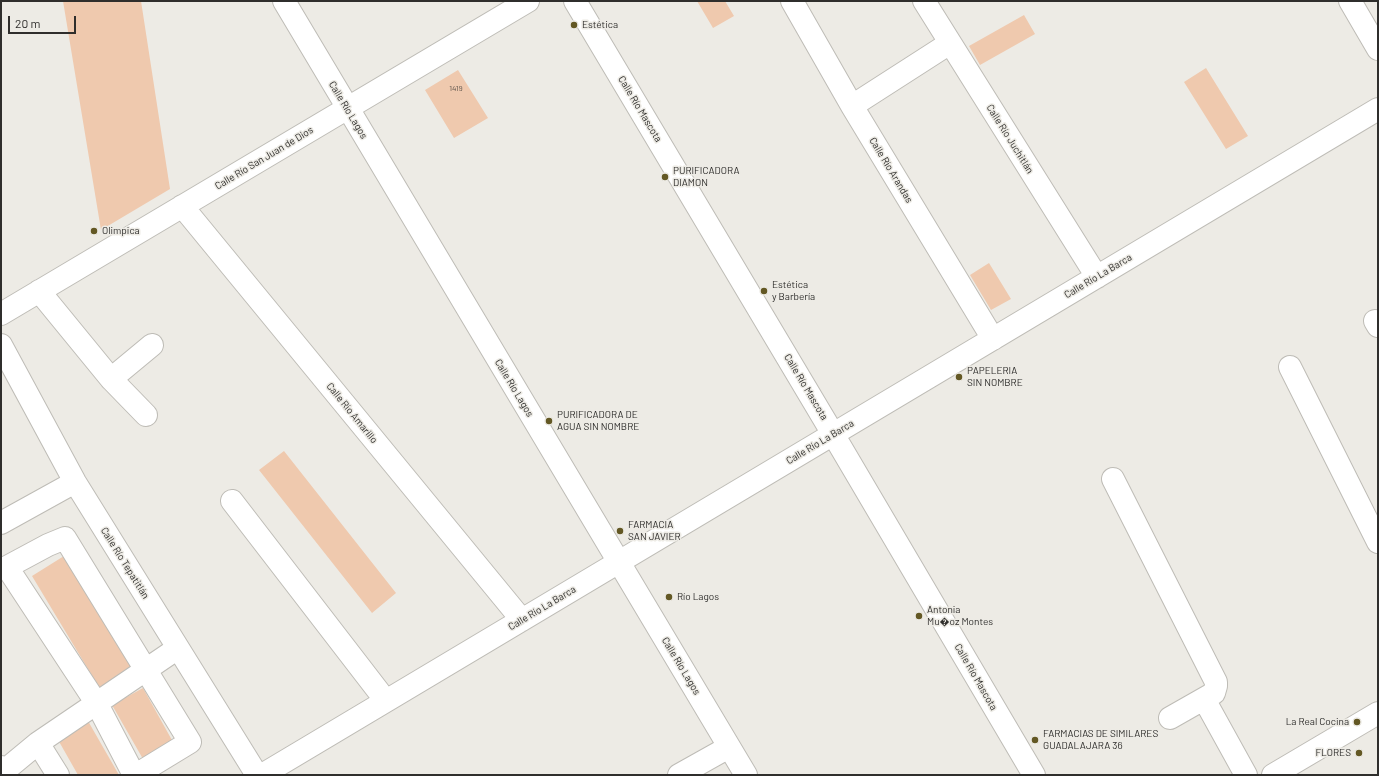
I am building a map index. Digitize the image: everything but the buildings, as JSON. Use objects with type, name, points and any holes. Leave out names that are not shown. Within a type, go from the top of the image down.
[{"type":"street","name":"Calle Río Lagos","points":[[284,1],[746,775]]},
{"type":"street","name":"Calle Río San Juan de Dios","points":[[1,314],[528,1]]},
{"type":"street","name":"Calle Río Mascota","points":[[575,1],[834,434],[1034,775]]},
{"type":"street","name":"Calle Río Arandas","points":[[792,1],[852,106],[993,339]]},
{"type":"street","name":"Calle Río Juchitlán","points":[[924,1],[1097,277]]},
{"type":"street","points":[[1350,1],[1378,49]]},
{"type":"street","points":[[852,106],[950,43]]},
{"type":"street","name":"Calle Río La Barca","points":[[262,775],[1378,109]]},
{"type":"street","name":"Calle Río Amarillo","points":[[182,206],[522,620]]},
{"type":"street","points":[[39,291],[111,379],[146,415]]},
{"type":"street","name":"Calle Río Tepatitlán","points":[[1,345],[75,482],[257,775]]},
{"type":"street","points":[[111,379],[152,345]]},
{"type":"street","points":[[1290,367],[1378,542]]},
{"type":"street","points":[[1113,479],[1215,678],[1216,686],[1214,693],[1170,718]]},
{"type":"street","points":[[1,523],[75,482]]},
{"type":"street","points":[[232,501],[386,700]]},
{"type":"street","points":[[65,538],[146,670],[190,742],[135,775],[97,704],[7,567],[48,545],[65,538]]},
{"type":"street","points":[[1,770],[9,767],[38,743],[178,648]]},
{"type":"street","points":[[1204,699],[1246,775]]},
{"type":"street","points":[[1273,775],[1378,713]]},
{"type":"street","points":[[38,743],[58,775]]},
{"type":"street","points":[[679,775],[729,747]]},
{"type":"place","name":"Estética","points":[[574,25]]},
{"type":"place","name":"PURIFICADORA DIAMON","points":[[665,177]]},
{"type":"place","name":"Olimpica","points":[[94,231]]},
{"type":"place","name":"Estética y Barbería","points":[[764,291]]},
{"type":"place","name":"PAPELERIA SIN NOMBRE","points":[[959,377]]},
{"type":"place","name":"PURIFICADORA DE AGUA SIN NOMBRE","points":[[549,421]]},
{"type":"place","name":"FARMACIA SAN JAVIER","points":[[620,531]]},
{"type":"place","name":"Río Lagos","points":[[669,597]]},
{"type":"place","name":"Antonia Mu�oz Montes","points":[[919,616]]},
{"type":"place","name":"La Real Cocina","points":[[1357,722]]},
{"type":"place","name":"FARMACIAS DE SIMILARES GUADALAJARA 36","points":[[1035,740]]},
{"type":"place","name":"FLORES","points":[[1359,753]]}]
